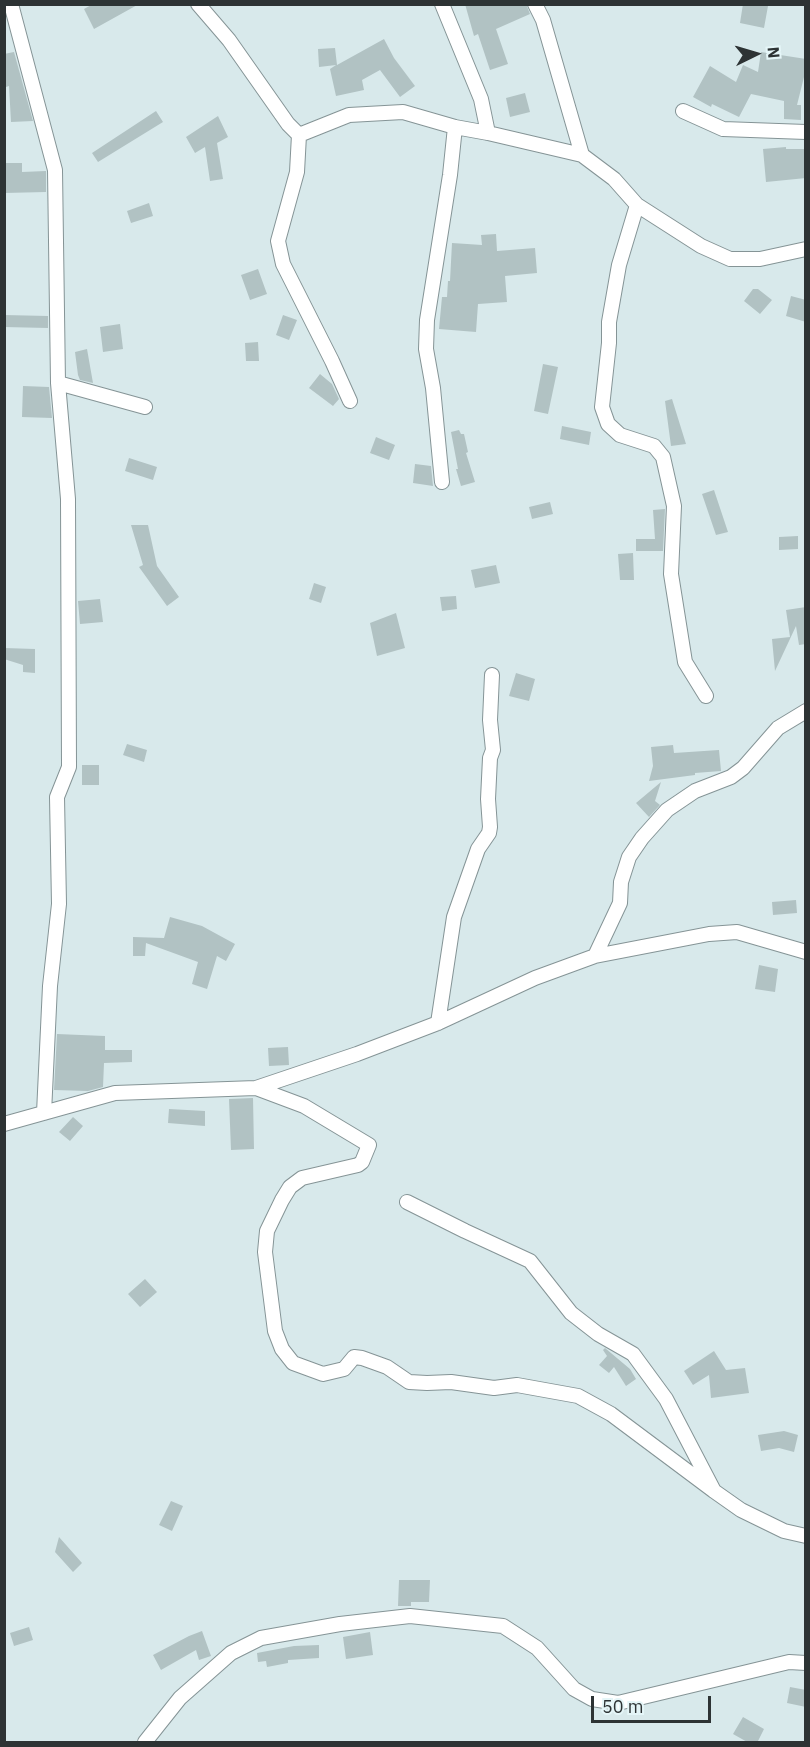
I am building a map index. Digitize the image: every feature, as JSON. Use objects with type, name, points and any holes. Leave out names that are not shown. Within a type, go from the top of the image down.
[{"type":"street","points":[[11,4],[55,170],[58,383],[68,498],[69,767],[57,797],[59,904],[50,986],[44,1113]]},
{"type":"street","points":[[198,4],[229,40],[288,124],[299,135],[297,172],[278,241],[283,264],[350,401]]},
{"type":"street","points":[[442,4],[481,99],[488,133]]},
{"type":"street","points":[[535,4],[543,20],[582,154]]},
{"type":"street","points":[[299,135],[349,116],[403,111],[455,127],[582,154],[614,179],[637,205],[701,246],[730,259],[760,259],[806,249]]},
{"type":"street","points":[[682,111],[723,129],[806,132]]},
{"type":"street","points":[[441,482],[433,388],[426,349],[427,320],[450,175],[455,127]]},
{"type":"street","points":[[637,205],[620,265],[609,322],[602,406],[608,424],[620,435],[654,446],[663,457],[674,506],[670,574],[686,662],[706,696]]},
{"type":"street","points":[[58,383],[145,407]]},
{"type":"street","points":[[438,1023],[454,917],[478,849],[489,833],[490,827],[488,799],[489,766],[493,750],[490,720],[492,675]]},
{"type":"street","points":[[595,956],[620,903],[621,882],[629,857],[642,838],[667,810],[695,791],[724,780],[743,768],[778,728],[806,711]]},
{"type":"street","points":[[4,1124],[115,1093],[256,1088],[357,1054],[438,1023],[535,978],[595,956],[708,934],[737,932],[806,952]]},
{"type":"street","points":[[256,1088],[304,1106],[369,1145],[362,1162],[358,1165],[302,1178],[291,1187],[267,1231],[265,1252],[275,1331],[282,1349],[293,1363],[323,1374],[344,1369],[354,1357],[387,1367],[409,1382],[451,1382],[494,1388],[517,1385],[578,1396],[610,1414],[741,1510],[784,1531],[806,1536]]},
{"type":"street","points":[[407,1202],[530,1261],[571,1313],[598,1334],[633,1354],[666,1399],[714,1491]]},
{"type":"street","points":[[145,1743],[180,1698],[231,1653],[261,1638],[340,1624],[410,1616],[502,1626],[537,1648],[574,1689],[592,1699],[618,1703],[789,1662],[806,1663]]},
{"type":"building","points":[[93,4],[139,4],[94,29],[84,9]]},
{"type":"building","points":[[465,4],[526,4],[530,14],[496,29],[508,64],[490,70],[478,34],[474,36]]},
{"type":"building","points":[[743,4],[768,6],[764,28],[740,23]]},
{"type":"building","points":[[384,39],[394,58],[415,86],[400,97],[380,70],[362,80],[364,90],[336,96],[330,69],[336,65],[319,67],[318,49],[335,48],[337,65]]},
{"type":"building","points":[[14,52],[33,121],[11,122],[9,86],[6,87],[4,80],[4,54]]},
{"type":"building","points":[[761,52],[806,59],[806,69],[797,105],[801,105],[801,120],[784,119],[784,101],[751,94],[739,117],[712,104],[711,107],[693,97],[710,66],[736,82],[743,65],[758,72]]},
{"type":"building","points":[[525,93],[530,112],[510,117],[506,98]]},
{"type":"building","points":[[156,111],[163,122],[98,162],[92,153]]},
{"type":"building","points":[[218,116],[228,137],[217,143],[223,179],[210,181],[205,147],[195,153],[186,137]]},
{"type":"building","points":[[786,147],[786,149],[804,149],[806,178],[766,182],[763,149]]},
{"type":"building","points":[[4,163],[22,163],[22,172],[46,171],[46,192],[4,193]]},
{"type":"building","points":[[149,203],[153,216],[131,223],[127,211]]},
{"type":"building","points":[[496,234],[497,251],[535,248],[537,273],[505,276],[507,302],[478,304],[476,332],[439,329],[442,297],[447,297],[448,281],[450,281],[452,243],[482,245],[481,235]]},
{"type":"building","points":[[258,269],[267,294],[250,300],[241,275]]},
{"type":"building","points":[[753,289],[758,289],[772,300],[760,314],[744,301]]},
{"type":"building","points":[[791,296],[806,300],[806,322],[786,316]]},
{"type":"building","points":[[4,315],[48,316],[48,328],[4,327]]},
{"type":"building","points":[[283,315],[297,320],[289,340],[276,335]]},
{"type":"building","points":[[120,324],[123,349],[103,352],[100,327]]},
{"type":"building","points":[[258,342],[259,361],[246,361],[245,343]]},
{"type":"building","points":[[87,349],[93,383],[80,380],[78,375],[75,352]]},
{"type":"building","points":[[543,364],[558,367],[548,414],[534,411]]},
{"type":"building","points":[[320,374],[332,384],[339,399],[333,406],[309,388]]},
{"type":"building","points":[[23,386],[49,387],[52,418],[22,417]]},
{"type":"building","points":[[672,399],[686,444],[671,446],[665,401]]},
{"type":"building","points":[[562,426],[591,432],[589,445],[560,439]]},
{"type":"building","points":[[459,430],[461,434],[464,434],[468,452],[466,453],[475,482],[461,486],[456,469],[458,469],[451,432]]},
{"type":"building","points":[[376,437],[395,445],[389,460],[370,453]]},
{"type":"building","points":[[129,458],[157,467],[153,480],[125,471]]},
{"type":"building","points":[[415,464],[431,466],[433,486],[413,483]]},
{"type":"building","points":[[714,490],[728,532],[716,535],[702,494]]},
{"type":"building","points":[[550,502],[553,514],[532,519],[529,507]]},
{"type":"building","points":[[665,509],[663,551],[636,551],[636,539],[655,539],[653,510]]},
{"type":"building","points":[[131,525],[148,525],[157,566],[179,597],[167,606],[139,567],[143,565]]},
{"type":"building","points":[[798,536],[798,549],[779,550],[779,537]]},
{"type":"building","points":[[633,553],[634,580],[620,580],[618,554]]},
{"type":"building","points":[[496,565],[500,583],[475,588],[471,570]]},
{"type":"building","points":[[314,583],[326,587],[321,603],[309,599]]},
{"type":"building","points":[[456,596],[457,609],[442,611],[440,597]]},
{"type":"building","points":[[100,599],[103,622],[80,624],[78,601]]},
{"type":"building","points":[[806,607],[806,644],[799,645],[796,626],[775,671],[772,639],[790,637],[786,610]]},
{"type":"building","points":[[396,613],[405,648],[377,656],[370,623]]},
{"type":"building","points":[[4,648],[35,649],[35,673],[23,672],[23,665],[4,659]]},
{"type":"building","points":[[516,673],[535,679],[529,701],[509,696]]},
{"type":"building","points":[[127,744],[147,750],[144,762],[123,755]]},
{"type":"building","points":[[673,745],[674,753],[719,750],[721,771],[649,781],[653,766],[651,747]]},
{"type":"building","points":[[82,765],[99,765],[99,785],[82,785]]},
{"type":"building","points":[[661,782],[655,801],[660,805],[649,817],[636,803]]},
{"type":"building","points":[[796,900],[797,913],[773,915],[772,902]]},
{"type":"building","points":[[170,917],[202,926],[235,944],[226,961],[217,956],[207,989],[192,984],[198,962],[146,943],[145,956],[133,956],[133,937],[164,938]]},
{"type":"building","points":[[759,965],[778,969],[775,992],[755,989]]},
{"type":"building","points":[[57,1034],[105,1036],[105,1050],[132,1050],[132,1062],[104,1063],[103,1087],[88,1091],[54,1090]]},
{"type":"building","points":[[288,1047],[289,1065],[269,1066],[268,1048]]},
{"type":"building","points":[[253,1098],[254,1149],[231,1150],[229,1099]]},
{"type":"building","points":[[169,1109],[205,1111],[205,1126],[168,1123]]},
{"type":"building","points":[[73,1117],[83,1126],[70,1141],[59,1132]]},
{"type":"building","points":[[145,1279],[157,1292],[140,1307],[128,1294]]},
{"type":"building","points":[[605,1348],[630,1369],[636,1379],[626,1386],[614,1367],[609,1373],[599,1365],[607,1356],[603,1350]]},
{"type":"building","points":[[714,1351],[726,1370],[745,1368],[749,1393],[711,1398],[709,1375],[693,1385],[684,1371]]},
{"type":"building","points":[[784,1431],[798,1435],[794,1452],[779,1448],[761,1451],[758,1435]]},
{"type":"building","points":[[171,1501],[183,1506],[172,1531],[159,1525]]},
{"type":"building","points":[[59,1537],[82,1563],[73,1572],[55,1552]]},
{"type":"building","points":[[399,1580],[430,1580],[429,1602],[411,1602],[411,1606],[398,1606]]},
{"type":"building","points":[[29,1627],[33,1640],[14,1646],[10,1633]]},
{"type":"building","points":[[202,1631],[211,1656],[199,1660],[196,1650],[161,1670],[153,1655]]},
{"type":"building","points":[[370,1632],[373,1655],[346,1659],[343,1637]]},
{"type":"building","points":[[319,1645],[319,1658],[288,1660],[288,1663],[267,1667],[266,1661],[258,1662],[257,1653],[294,1646]]},
{"type":"building","points":[[790,1687],[806,1690],[806,1707],[787,1703]]},
{"type":"building","points":[[743,1717],[764,1729],[757,1743],[749,1743],[733,1734]]}]
